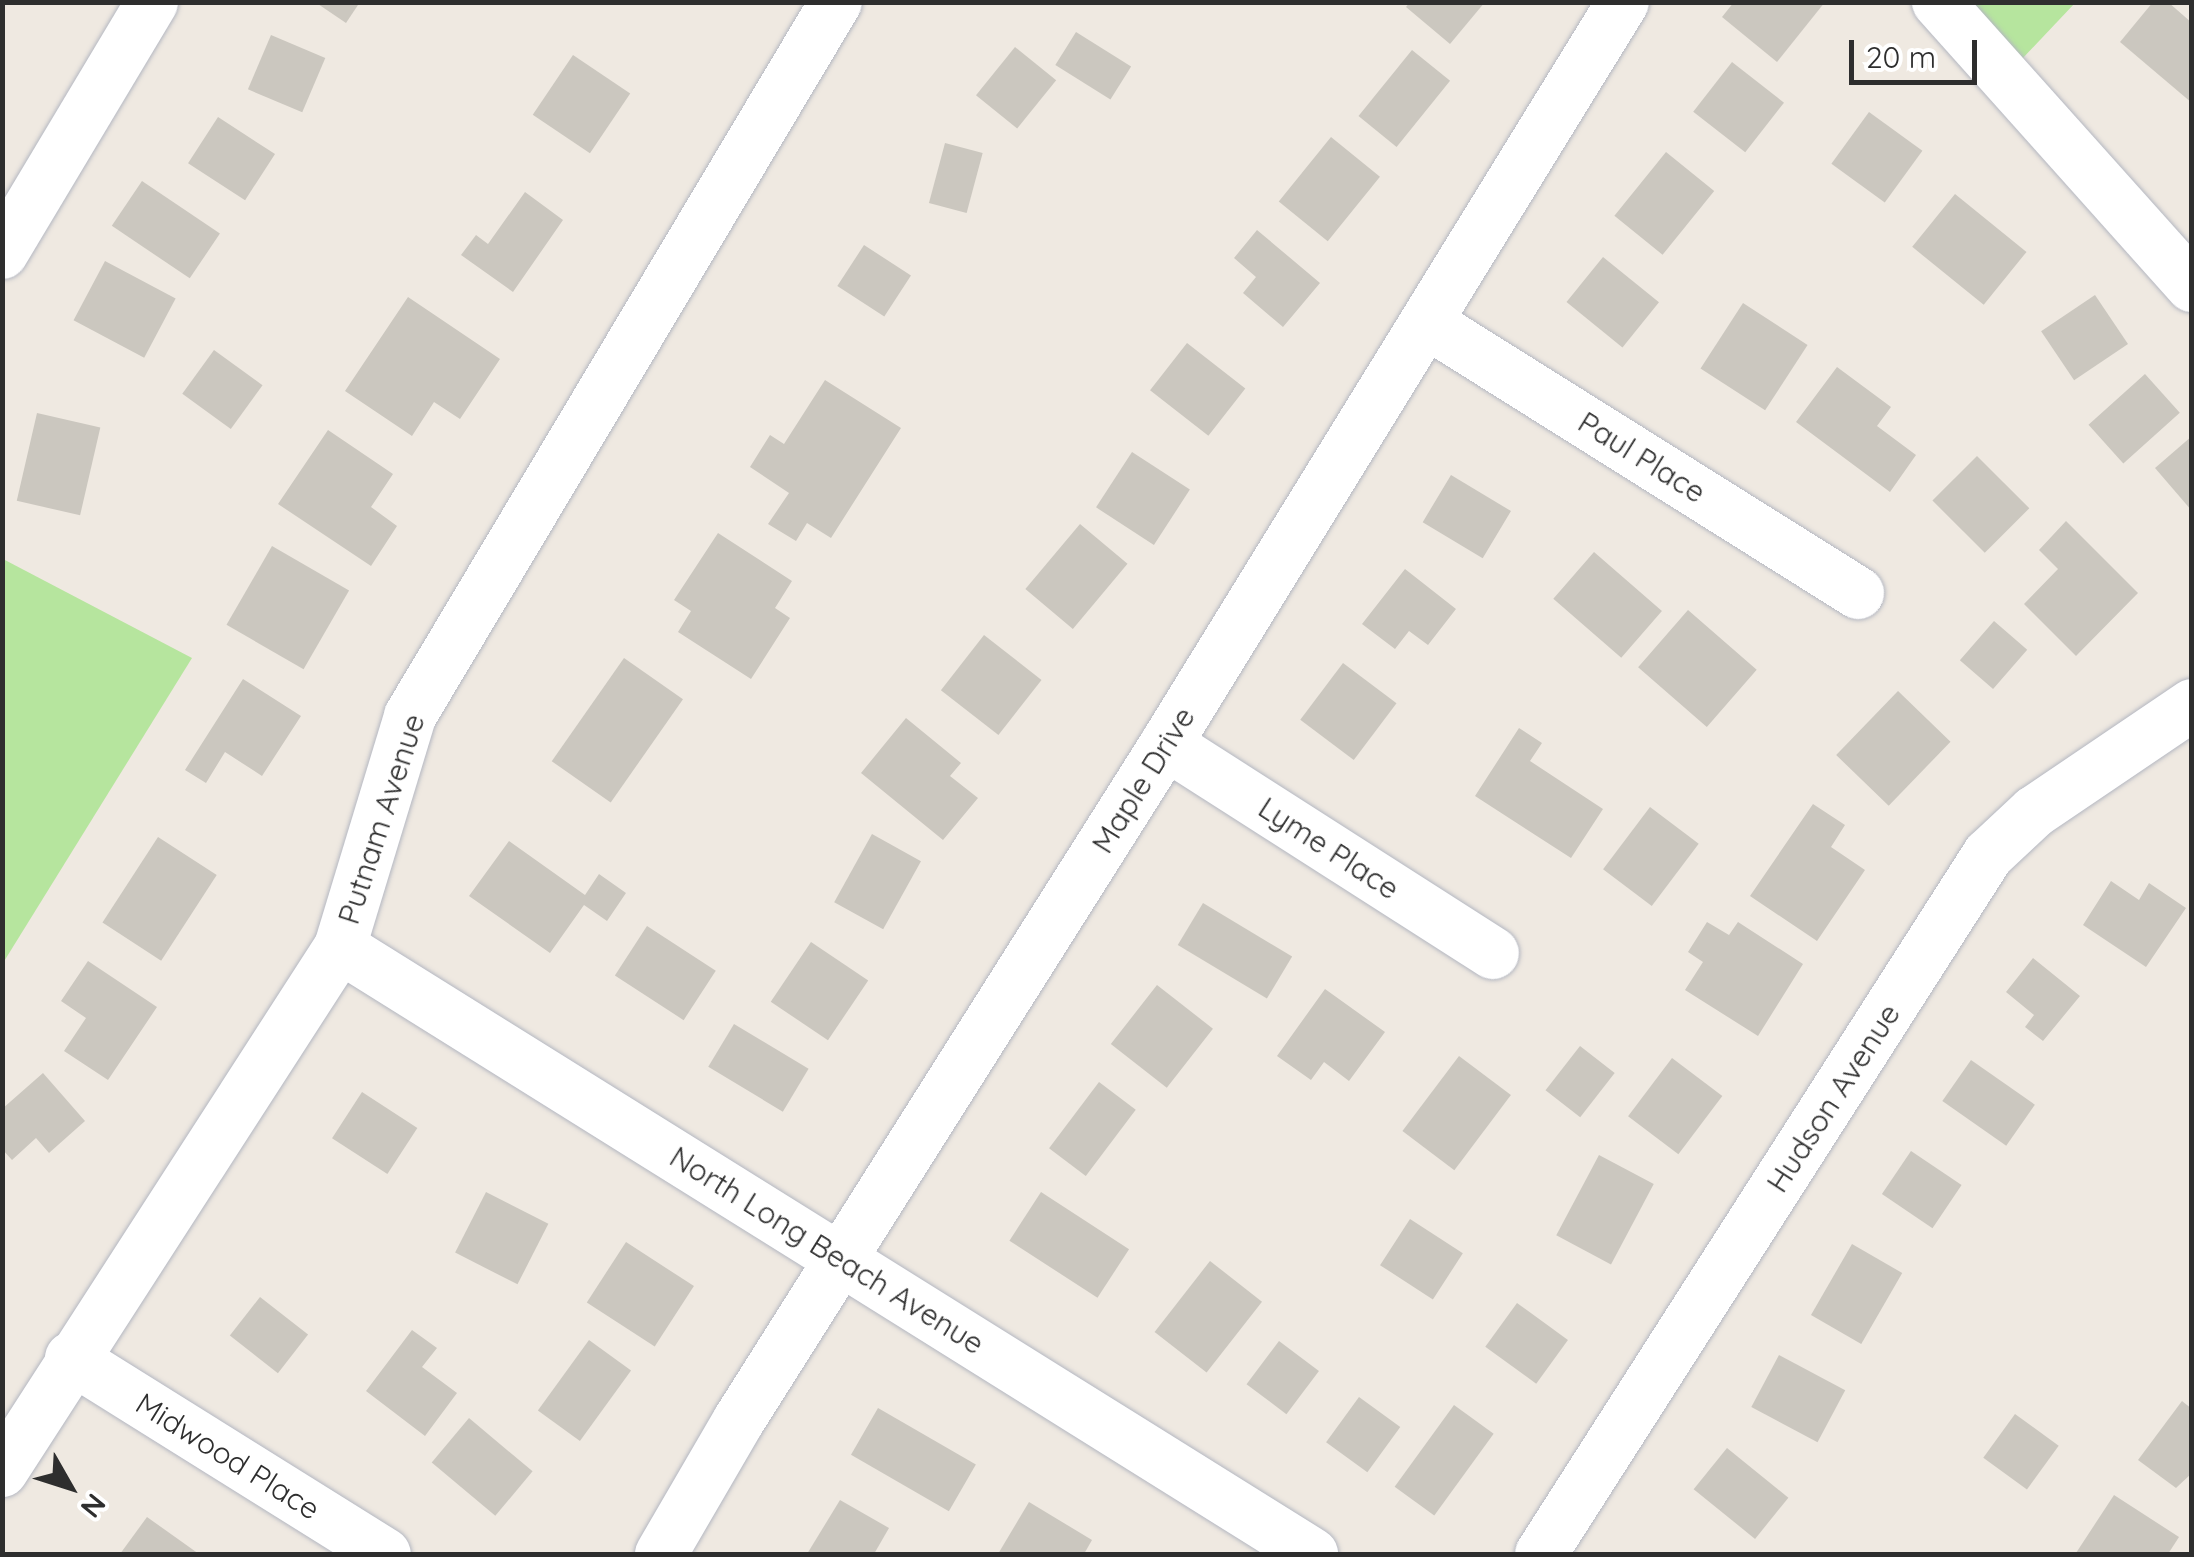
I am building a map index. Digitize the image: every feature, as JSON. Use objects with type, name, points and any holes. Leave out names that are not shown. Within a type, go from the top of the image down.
[{"type":"street","points":[[2,252],[152,2]]},
{"type":"street","name":"Putnam Avenue","points":[[2,1471],[340,947],[410,716],[836,2]]},
{"type":"street","name":"Maple Drive","points":[[661,1554],[739,1420],[844,1260],[1166,744],[1622,2]]},
{"type":"street","points":[[1938,2],[2192,286]]},
{"type":"street","name":"Paul Place","points":[[1426,322],[1858,593]]},
{"type":"street","name":"Hudson Avenue","points":[[1541,1554],[1988,855],[2034,812],[2192,705]]},
{"type":"street","name":"Lyme Place","points":[[1166,744],[1493,952]]},
{"type":"street","name":"North Long Beach Avenue","points":[[340,947],[1312,1554]]},
{"type":"street","name":"Midwood Place","points":[[72,1358],[385,1554]]},
{"type":"green space","points":[[1969,3],[2075,3],[2022,59]]},
{"type":"green space","points":[[3,559],[192,658],[3,963]]},
{"type":"building","points":[[315,2],[360,2],[346,23]]},
{"type":"building","points":[[1410,2],[1485,2],[1450,44],[1406,7]]},
{"type":"building","points":[[1734,2],[1825,2],[1777,62],[1722,17]]},
{"type":"building","points":[[2153,2],[2168,2],[2192,23],[2192,103],[2120,42]]},
{"type":"building","points":[[1076,32],[1131,66],[1110,100],[1055,65]]},
{"type":"building","points":[[271,35],[325,58],[302,112],[248,89]]},
{"type":"building","points":[[1015,47],[1056,80],[1017,129],[976,95]]},
{"type":"building","points":[[1412,50],[1450,81],[1397,147],[1359,116]]},
{"type":"building","points":[[573,55],[630,94],[590,153],[533,115]]},
{"type":"building","points":[[1732,62],[1784,103],[1745,152],[1693,112]]},
{"type":"building","points":[[1869,112],[1922,151],[1885,203],[1831,164]]},
{"type":"building","points":[[218,117],[275,154],[245,200],[188,163]]},
{"type":"building","points":[[1331,137],[1380,177],[1328,241],[1279,202]]},
{"type":"building","points":[[945,143],[983,153],[967,213],[929,203]]},
{"type":"building","points":[[1666,152],[1714,191],[1663,255],[1614,216]]},
{"type":"building","points":[[142,181],[220,234],[190,278],[112,226]]},
{"type":"building","points":[[525,192],[563,220],[513,292],[461,255],[476,235],[488,244]]},
{"type":"building","points":[[1955,194],[2026,252],[1984,305],[1912,247]]},
{"type":"building","points":[[1257,230],[1320,283],[1283,327],[1243,293],[1256,277],[1234,258]]},
{"type":"building","points":[[864,245],[911,275],[884,317],[837,286]]},
{"type":"building","points":[[1603,257],[1659,302],[1622,347],[1566,302]]},
{"type":"building","points":[[105,261],[176,299],[144,358],[74,320]]},
{"type":"building","points":[[2095,295],[2128,344],[2074,380],[2041,331]]},
{"type":"building","points":[[408,297],[500,359],[460,419],[434,402],[412,436],[345,391]]},
{"type":"building","points":[[1743,303],[1808,345],[1765,410],[1701,368]]},
{"type":"building","points":[[1187,343],[1245,389],[1208,436],[1150,390]]},
{"type":"building","points":[[214,350],[263,385],[231,429],[182,394]]},
{"type":"building","points":[[1837,367],[1891,407],[1877,426],[1916,455],[1890,492],[1796,422]]},
{"type":"building","points":[[2145,374],[2180,413],[2123,463],[2089,425]]},
{"type":"building","points":[[825,380],[901,428],[831,538],[807,523],[796,541],[768,524],[789,493],[750,467],[770,435],[784,444]]},
{"type":"building","points":[[37,413],[100,428],[80,515],[17,501]]},
{"type":"building","points":[[328,430],[393,474],[371,507],[397,526],[371,566],[278,504]]},
{"type":"building","points":[[2192,436],[2192,511],[2155,468]]},
{"type":"building","points":[[1132,452],[1190,490],[1154,545],[1096,507]]},
{"type":"building","points":[[1977,456],[2029,508],[1985,553],[1932,501]]},
{"type":"building","points":[[1451,475],[1511,511],[1483,558],[1423,522]]},
{"type":"building","points":[[2066,521],[2138,593],[2076,656],[2024,604],[2058,569],[2039,550]]},
{"type":"building","points":[[1080,524],[1127,564],[1073,629],[1025,589]]},
{"type":"building","points":[[718,533],[792,581],[775,608],[790,618],[751,679],[678,632],[691,611],[674,600]]},
{"type":"building","points":[[272,546],[349,590],[304,669],[226,625]]},
{"type":"building","points":[[1594,552],[1662,611],[1621,658],[1553,599]]},
{"type":"building","points":[[1405,569],[1456,609],[1428,645],[1409,631],[1395,649],[1362,624]]},
{"type":"building","points":[[1688,610],[1757,670],[1707,727],[1638,667]]},
{"type":"building","points":[[1994,621],[2027,650],[1993,689],[1960,660]]},
{"type":"building","points":[[984,635],[1042,680],[998,735],[941,690]]},
{"type":"building","points":[[624,658],[683,699],[611,803],[552,761]]},
{"type":"building","points":[[1343,663],[1397,703],[1354,760],[1300,720]]},
{"type":"building","points":[[243,679],[301,716],[262,776],[225,752],[206,783],[185,770]]},
{"type":"building","points":[[1898,691],[1951,742],[1889,806],[1836,755]]},
{"type":"building","points":[[906,718],[961,763],[950,776],[978,798],[943,840],[861,773]]},
{"type":"building","points":[[1519,728],[1542,743],[1530,761],[1603,809],[1571,858],[1475,796]]},
{"type":"building","points":[[1813,804],[1845,825],[1831,847],[1865,870],[1817,941],[1750,896]]},
{"type":"building","points":[[1650,807],[1699,844],[1652,906],[1603,869]]},
{"type":"building","points":[[872,834],[921,861],[883,929],[834,902]]},
{"type":"building","points":[[158,837],[217,875],[161,961],[102,923]]},
{"type":"building","points":[[509,841],[585,895],[599,874],[626,893],[607,921],[584,905],[550,953],[469,896]]},
{"type":"building","points":[[2111,881],[2139,900],[2149,883],[2186,908],[2146,967],[2083,925]]},
{"type":"building","points":[[1203,903],[1292,957],[1267,999],[1178,945]]},
{"type":"building","points":[[1707,922],[1729,935],[1738,922],[1803,964],[1758,1036],[1685,990],[1703,962],[1688,952]]},
{"type":"building","points":[[647,926],[716,971],[684,1020],[615,975]]},
{"type":"building","points":[[811,942],[868,981],[828,1040],[771,1002]]},
{"type":"building","points":[[2033,958],[2080,996],[2043,1041],[2025,1027],[2034,1015],[2006,992]]},
{"type":"building","points":[[88,961],[157,1007],[108,1080],[64,1051],[86,1018],[61,1001]]},
{"type":"building","points":[[1157,985],[1213,1029],[1167,1088],[1111,1044]]},
{"type":"building","points":[[1325,989],[1385,1032],[1349,1081],[1324,1062],[1311,1080],[1277,1056]]},
{"type":"building","points":[[734,1024],[809,1069],[783,1112],[708,1067]]},
{"type":"building","points":[[1580,1046],[1615,1073],[1580,1117],[1546,1090]]},
{"type":"building","points":[[1459,1056],[1511,1095],[1454,1170],[1402,1131]]},
{"type":"building","points":[[1672,1058],[1722,1096],[1678,1154],[1628,1116]]},
{"type":"building","points":[[1971,1060],[2035,1105],[2006,1146],[1942,1101]]},
{"type":"building","points":[[43,1073],[85,1121],[49,1153],[36,1138],[12,1160],[2,1149],[2,1109]]},
{"type":"building","points":[[1099,1082],[1136,1110],[1086,1176],[1049,1148]]},
{"type":"building","points":[[362,1092],[417,1128],[387,1174],[332,1138]]},
{"type":"building","points":[[1911,1151],[1962,1185],[1932,1228],[1882,1194]]},
{"type":"building","points":[[1599,1155],[1654,1184],[1611,1264],[1556,1235]]},
{"type":"building","points":[[486,1192],[548,1224],[517,1284],[455,1253]]},
{"type":"building","points":[[1041,1192],[1129,1249],[1097,1298],[1009,1241]]},
{"type":"building","points":[[1410,1219],[1463,1253],[1433,1299],[1380,1265]]},
{"type":"building","points":[[626,1242],[694,1286],[655,1347],[587,1302]]},
{"type":"building","points":[[1852,1244],[1902,1273],[1861,1344],[1811,1315]]},
{"type":"building","points":[[1210,1261],[1262,1302],[1207,1373],[1155,1332]]},
{"type":"building","points":[[260,1297],[308,1335],[278,1373],[230,1336]]},
{"type":"building","points":[[1517,1303],[1568,1340],[1536,1384],[1485,1347]]},
{"type":"building","points":[[412,1330],[437,1348],[422,1367],[457,1393],[425,1436],[366,1391]]},
{"type":"building","points":[[589,1340],[631,1371],[580,1441],[538,1410]]},
{"type":"building","points":[[1279,1341],[1319,1371],[1286,1414],[1247,1384]]},
{"type":"building","points":[[1779,1355],[1845,1390],[1818,1442],[1751,1407]]},
{"type":"building","points":[[1359,1397],[1400,1427],[1367,1472],[1326,1442]]},
{"type":"building","points":[[2182,1401],[2192,1409],[2192,1473],[2176,1488],[2138,1460]]},
{"type":"building","points":[[1454,1405],[1494,1434],[1434,1516],[1395,1487]]},
{"type":"building","points":[[878,1408],[976,1464],[949,1511],[851,1455]]},
{"type":"building","points":[[2015,1414],[2059,1446],[2027,1489],[1983,1458]]},
{"type":"building","points":[[469,1418],[533,1471],[495,1516],[432,1462]]},
{"type":"building","points":[[1727,1448],[1788,1498],[1755,1539],[1694,1489]]},
{"type":"building","points":[[2114,1495],[2179,1537],[2168,1554],[2076,1553]]},
{"type":"building","points":[[840,1500],[889,1528],[874,1554],[807,1554]]},
{"type":"building","points":[[1029,1502],[1092,1540],[1084,1554],[998,1554]]},
{"type":"building","points":[[147,1517],[199,1554],[120,1554]]}]
